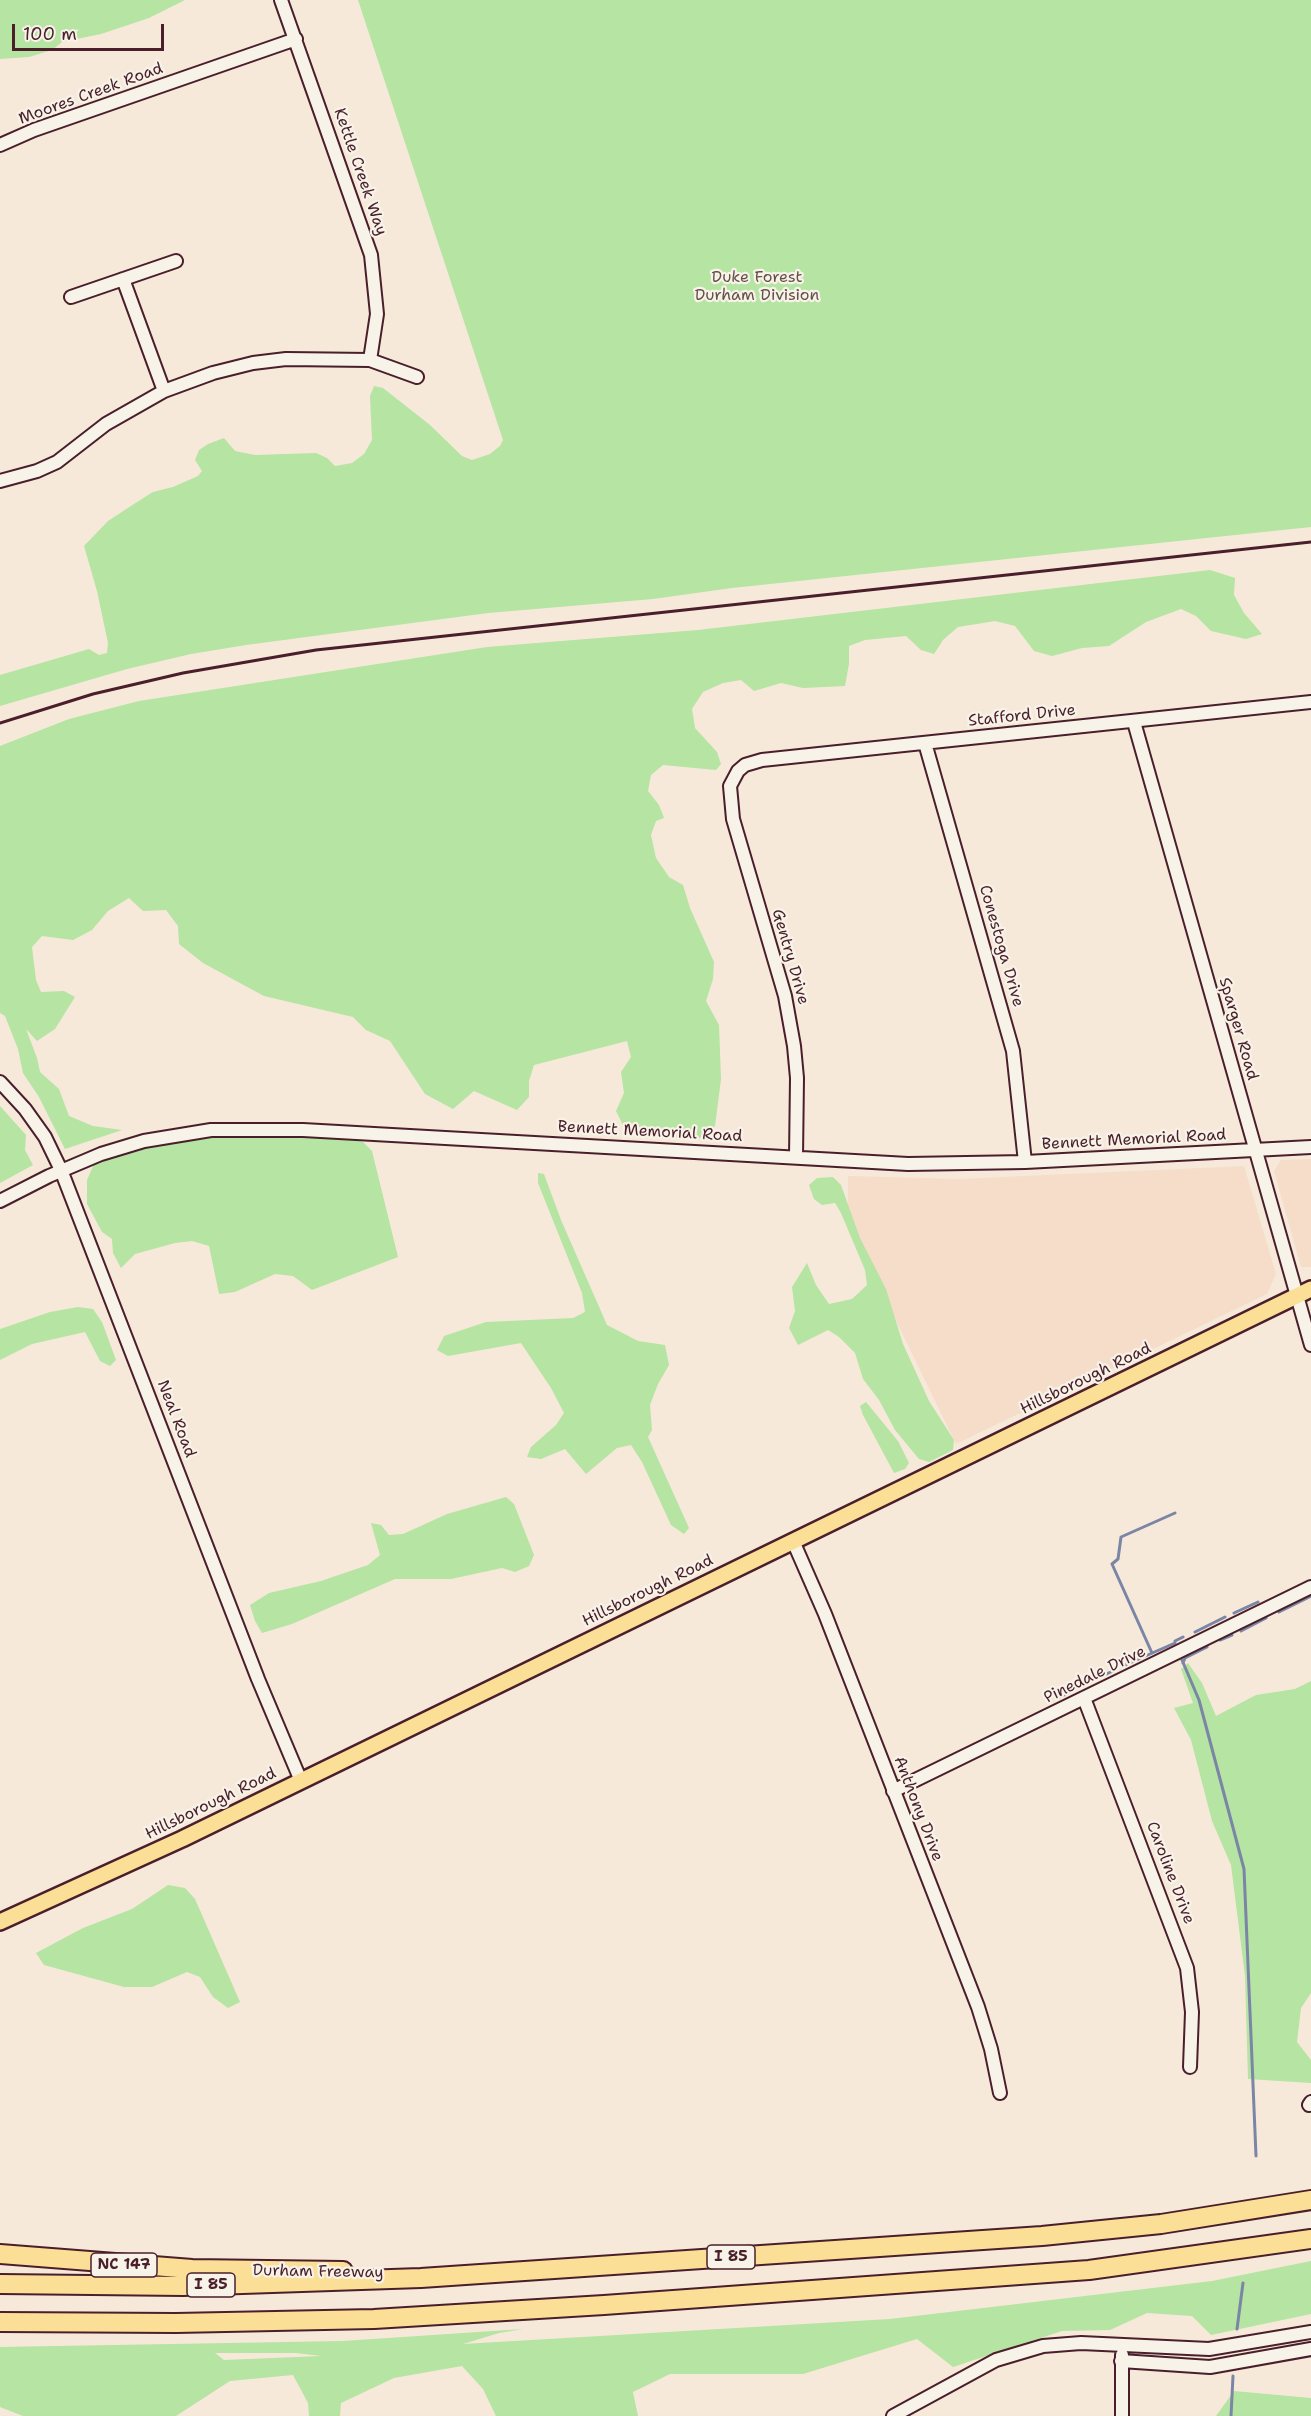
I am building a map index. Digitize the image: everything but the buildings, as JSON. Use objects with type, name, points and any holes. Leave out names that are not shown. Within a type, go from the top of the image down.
[{"type":"highway","name":"I 85","points":[[0,2284],[195,2286],[421,2278],[1042,2236],[1161,2224],[1311,2200]]},
{"type":"highway","points":[[0,2322],[176,2324],[374,2319],[581,2306],[1089,2270],[1311,2239]]},
{"type":"highway","name":"Durham Freeway","points":[[0,2254],[133,2266],[378,2272],[421,2278]]},
{"type":"main road","name":"Hillsborough Road","points":[[0,1922],[301,1781],[1304,1293]]},
{"type":"street","name":"Kettle Creek Way","points":[[281,0],[371,255],[377,314],[370,360]]},
{"type":"street","name":"Moores Creek Road","points":[[0,145],[34,130],[296,39]]},
{"type":"street","points":[[70,297],[176,261]]},
{"type":"street","points":[[123,279],[164,391]]},
{"type":"street","points":[[0,481],[37,471],[57,462],[106,424],[164,391],[213,373],[253,363],[286,359],[370,360],[417,377]]},
{"type":"street","name":"Stafford Drive","points":[[738,771],[745,765],[762,760],[1311,702]]},
{"type":"street","name":"Sparger Road","points":[[1134,722],[1255,1150],[1304,1293],[1311,1345]]},
{"type":"street","name":"Conestoga Drive","points":[[925,743],[1013,1051],[1025,1162]]},
{"type":"street","name":"Gentry Drive","points":[[738,771],[730,786],[733,819],[785,996],[794,1046],[797,1078],[796,1157]]},
{"type":"street","name":"Neal Road","points":[[0,1082],[25,1109],[45,1137],[62,1170],[265,1696],[301,1781]]},
{"type":"street","name":"Bennett Memorial Road","points":[[0,1201],[62,1170],[144,1141],[203,1131],[242,1129],[315,1130],[908,1164],[1025,1162],[1311,1147]]},
{"type":"street","name":"Anthony Drive","points":[[793,1541],[825,1614],[978,2007],[991,2049],[1000,2093]]},
{"type":"street","name":"Pinedale Drive","points":[[893,1791],[1311,1587]]},
{"type":"street","name":"Caroline Drive","points":[[1084,1698],[1187,1968],[1191,1999],[1190,2067]]},
{"type":"street","points":[[893,2416],[996,2360],[1043,2346],[1081,2343],[1209,2349],[1311,2332]]},
{"type":"street","points":[[1122,2344],[1122,2416]]},
{"type":"street","points":[[1121,2361],[1210,2367],[1311,2349]]},
{"type":"shaded area","points":[[1311,1159],[1311,1267],[1301,1267],[1274,1171],[1281,1160]]},
{"type":"shaded area","points":[[1244,1166],[1276,1274],[1267,1294],[956,1444],[848,1222],[848,1176],[958,1179]]},
{"type":"green space","points":[[0,0],[185,0],[149,18],[101,34],[62,42],[52,50],[29,57],[0,59]]},
{"type":"green space","name":"Duke Forest Durham Division","points":[[358,0],[1311,0],[1311,527],[732,588],[653,599],[488,613],[246,645],[191,654],[127,669],[0,706],[0,675],[89,649],[99,655],[107,653],[108,643],[97,591],[84,546],[108,521],[153,492],[173,487],[198,476],[202,471],[195,460],[199,450],[208,444],[224,438],[235,451],[255,455],[316,453],[327,458],[335,466],[352,463],[364,454],[372,440],[370,396],[374,386],[383,388],[430,425],[462,456],[472,460],[490,454],[500,446],[503,440]]},
{"type":"green space","points":[[1210,570],[1235,578],[1234,595],[1244,613],[1262,634],[1246,639],[1211,631],[1196,616],[1181,609],[1146,622],[1109,646],[1082,648],[1052,656],[1034,651],[1015,626],[995,621],[958,627],[943,640],[934,654],[921,650],[906,636],[865,640],[849,646],[845,686],[803,688],[781,683],[754,691],[741,680],[723,683],[703,692],[692,709],[695,728],[717,752],[721,764],[716,770],[663,765],[651,775],[648,791],[659,805],[664,818],[656,821],[651,835],[656,858],[669,877],[683,885],[690,908],[714,962],[713,979],[706,1001],[719,1025],[721,1079],[715,1126],[703,1138],[643,1136],[623,1125],[616,1111],[624,1093],[621,1072],[631,1057],[627,1041],[534,1065],[529,1081],[529,1097],[517,1110],[474,1091],[453,1109],[425,1094],[390,1041],[366,1030],[353,1017],[264,996],[203,963],[179,944],[178,926],[166,910],[143,911],[129,898],[108,911],[92,930],[73,940],[42,936],[32,947],[36,980],[41,992],[64,991],[75,997],[55,1029],[37,1041],[26,1029],[40,1072],[59,1089],[69,1116],[93,1126],[122,1130],[65,1149],[39,1097],[23,1073],[18,1049],[5,1016],[0,1013],[0,746],[69,719],[139,701],[487,647],[698,630]]},
{"type":"green space","points":[[0,1106],[26,1135],[25,1150],[33,1165],[0,1183]]},
{"type":"green space","points":[[252,1133],[334,1135],[363,1142],[372,1151],[398,1257],[312,1290],[293,1276],[275,1274],[235,1292],[219,1294],[209,1246],[192,1241],[175,1243],[135,1254],[121,1268],[113,1253],[112,1239],[102,1232],[87,1204],[87,1180],[94,1164],[167,1137]]},
{"type":"green space","points":[[538,1173],[544,1174],[561,1220],[607,1325],[638,1341],[665,1345],[669,1365],[650,1405],[652,1430],[648,1437],[689,1528],[684,1534],[671,1525],[642,1462],[631,1445],[617,1448],[586,1474],[565,1449],[541,1459],[527,1457],[531,1447],[556,1425],[564,1413],[551,1388],[521,1343],[448,1356],[437,1350],[444,1336],[486,1322],[573,1318],[585,1312],[582,1293],[538,1183]]},
{"type":"green space","points":[[833,1177],[841,1185],[860,1238],[886,1289],[903,1344],[929,1401],[954,1440],[953,1450],[929,1462],[919,1459],[895,1430],[879,1400],[863,1379],[855,1353],[839,1337],[828,1330],[798,1345],[789,1328],[795,1311],[792,1287],[807,1263],[816,1285],[829,1304],[852,1299],[867,1285],[865,1270],[841,1213],[835,1203],[822,1205],[814,1199],[809,1185],[817,1178]]},
{"type":"green space","points":[[78,1307],[93,1309],[102,1322],[116,1360],[110,1366],[100,1361],[85,1332],[32,1344],[0,1360],[0,1329],[50,1312]]},
{"type":"green space","points":[[866,1402],[898,1441],[909,1463],[905,1469],[894,1473],[863,1415],[860,1406]]},
{"type":"green space","points":[[506,1497],[514,1504],[534,1555],[529,1566],[515,1572],[502,1568],[451,1579],[395,1579],[292,1624],[262,1633],[255,1621],[250,1605],[269,1593],[321,1581],[368,1565],[380,1555],[371,1523],[381,1525],[389,1535],[403,1534],[447,1514]]},
{"type":"green space","points":[[1188,1663],[1202,1683],[1216,1716],[1256,1695],[1295,1689],[1311,1681],[1311,1993],[1301,2008],[1297,2042],[1311,2060],[1311,2083],[1248,2079],[1245,1976],[1231,1865],[1212,1821],[1191,1740],[1174,1708],[1193,1703],[1181,1669]]},
{"type":"green space","points":[[168,1885],[185,1888],[195,1899],[240,2002],[228,2008],[213,1997],[200,1977],[187,1972],[152,1987],[124,1987],[44,1965],[36,1953],[83,1928],[132,1909]]},
{"type":"green space","points":[[1311,2261],[1311,2314],[1211,2335],[1192,2316],[1147,2313],[1110,2330],[1062,2331],[953,2367],[917,2339],[803,2374],[670,2374],[633,2392],[638,2416],[496,2416],[483,2389],[462,2366],[394,2378],[341,2403],[340,2416],[309,2416],[308,2403],[293,2375],[230,2381],[176,2416],[23,2416],[0,2407],[0,2347],[343,2341],[523,2329],[499,2333],[463,2344],[890,2319],[1212,2281]],"holes":[[[215,2353],[296,2353],[321,2356],[224,2360]]]},
{"type":"green space","points":[[1234,2391],[1311,2398],[1311,2416],[1216,2416]]},
{"type":"waterway","points":[[1152,1653],[1112,1564],[1118,1559],[1121,1537],[1175,1513]]},
{"type":"waterway","points":[[1279,1612],[1311,1596]]},
{"type":"waterway","points":[[1234,1613],[1258,1602]]},
{"type":"waterway","points":[[1195,1632],[1225,1617]]},
{"type":"waterway","points":[[1241,1631],[1266,1618]]},
{"type":"waterway","points":[[1220,1640],[1232,1635]]},
{"type":"waterway","points":[[1175,1641],[1183,1637]]},
{"type":"waterway","points":[[1125,1665],[1175,1643]]},
{"type":"waterway","points":[[1183,1663],[1185,1658],[1207,1647]]},
{"type":"waterway","points":[[1182,1660],[1199,1700],[1244,1869],[1256,2156]]},
{"type":"waterway","points":[[1087,1683],[1115,1670]]},
{"type":"waterway","points":[[1058,1698],[1072,1691]]},
{"type":"waterway","points":[[1237,2329],[1243,2283]]},
{"type":"waterway","points":[[1231,2416],[1233,2376]]},
{"type":"railway","points":[[0,723],[93,694],[183,673],[316,650],[1311,542]]}]
